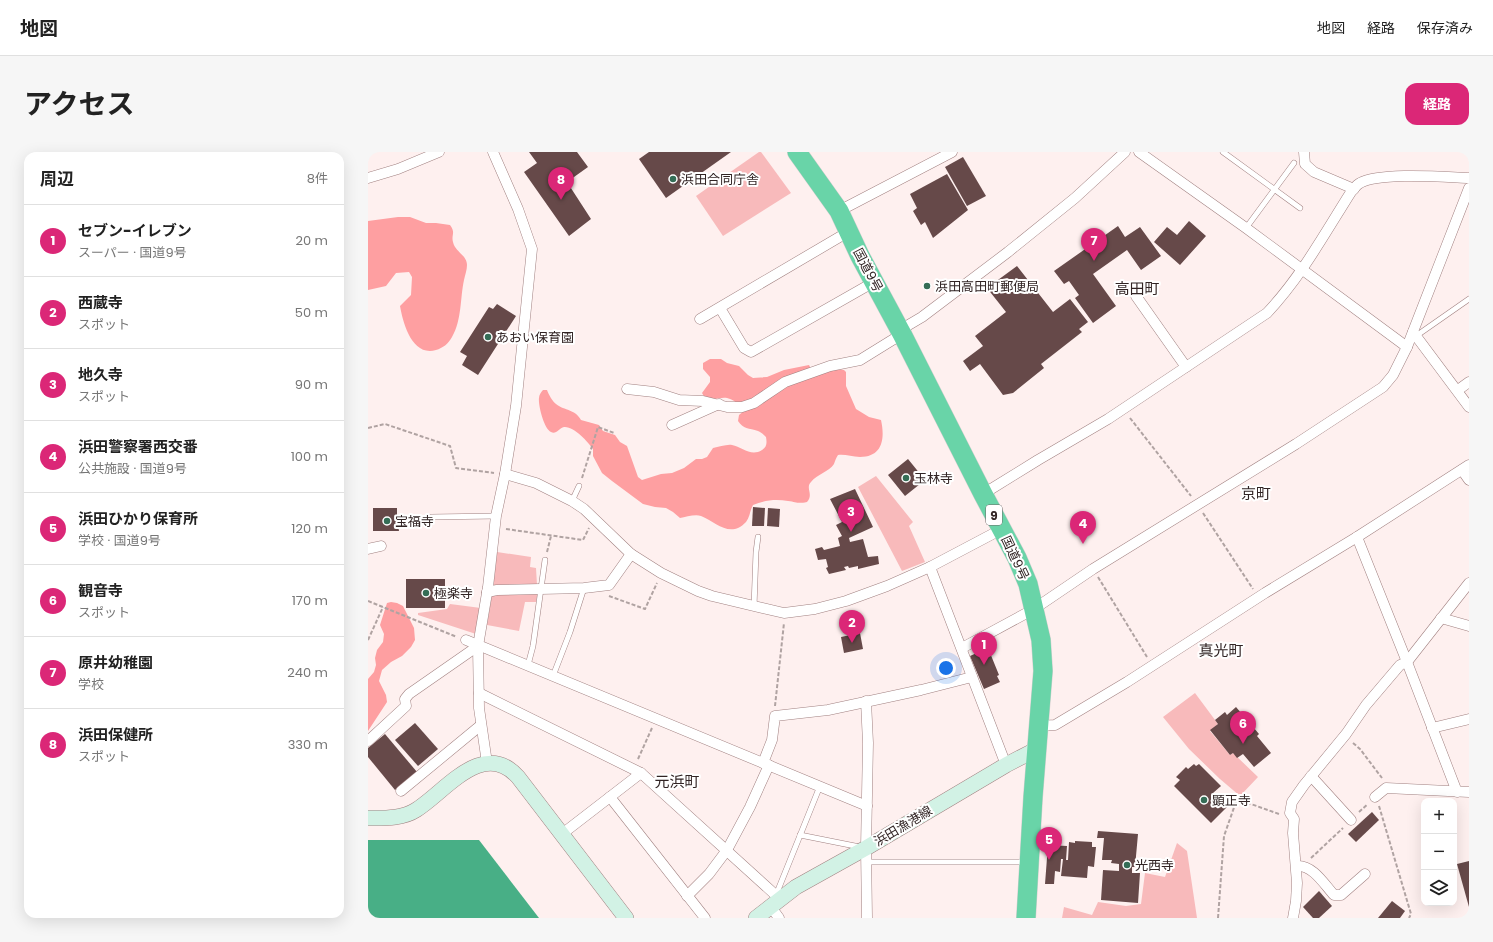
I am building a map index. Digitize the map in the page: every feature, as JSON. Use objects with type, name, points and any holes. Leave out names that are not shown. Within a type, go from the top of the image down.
[{"type":"highway","name":"国道9号","points":[[797,152],[839,212],[1017,558],[1028,584],[1041,640],[1043,671],[1026,918]]},
{"type":"street","points":[[368,178],[398,169],[439,152]]},
{"type":"street","points":[[487,763],[481,725],[478,646],[487,592],[496,516],[505,474],[516,406],[532,249],[518,209],[493,152]]},
{"type":"street","points":[[839,212],[952,152]]},
{"type":"street","points":[[627,389],[654,392],[679,400],[719,404],[727,407],[742,406],[754,403],[773,388],[785,382],[830,366],[860,360],[901,332],[1052,216],[1089,186],[1125,152]]},
{"type":"street","points":[[1139,152],[1246,228],[1407,347]]},
{"type":"street","points":[[1304,152],[1305,164],[1314,172],[1354,189]]},
{"type":"street","points":[[983,494],[1108,419],[1267,313],[1282,297],[1354,189],[1360,183],[1380,178],[1469,178]]},
{"type":"street","points":[[962,648],[1034,609],[1093,569],[1315,432],[1383,387],[1393,375],[1415,334],[1469,188]]},
{"type":"street","points":[[700,319],[848,232]]},
{"type":"street","points":[[720,308],[744,348],[752,352],[874,282]]},
{"type":"street","points":[[1136,296],[1186,367]]},
{"type":"street","points":[[1415,334],[1458,390],[1469,407]]},
{"type":"street","points":[[1458,390],[1469,382]]},
{"type":"street","points":[[672,425],[719,404]]},
{"type":"street","points":[[1039,726],[1055,725],[1465,468],[1469,480]]},
{"type":"street","points":[[505,474],[536,484],[572,501],[584,509],[631,554],[661,573],[712,596],[784,614],[815,609],[846,601],[887,586],[930,567],[1002,529]]},
{"type":"street","points":[[1357,537],[1457,792]]},
{"type":"street","points":[[368,550],[382,546]]},
{"type":"street","points":[[487,592],[497,590],[584,588],[609,585],[631,554]]},
{"type":"street","points":[[930,567],[1006,765]]},
{"type":"street","points":[[1292,918],[1296,901],[1300,865],[1293,833],[1294,819],[1290,813],[1292,802],[1366,705],[1400,666],[1407,662],[1469,584]]},
{"type":"street","points":[[1441,618],[1469,626]]},
{"type":"street","points":[[466,640],[867,806]]},
{"type":"street","points":[[368,740],[406,706],[405,699],[409,694],[478,646]]},
{"type":"street","points":[[687,896],[709,874],[727,850],[750,807],[766,764],[772,740],[775,716],[828,710],[921,690],[972,677]]},
{"type":"street","points":[[479,693],[637,771],[727,850],[777,905]]},
{"type":"street","points":[[866,702],[868,743],[866,855],[867,918]]},
{"type":"street","points":[[1432,728],[1469,718]]},
{"type":"street","points":[[400,791],[481,725]]},
{"type":"street","name":"浜田漁港線","points":[[756,918],[777,905],[796,887],[866,855],[1006,765],[1037,749]]},
{"type":"street","points":[[368,818],[396,817],[416,810],[465,772],[478,765],[487,763],[504,766],[513,773],[562,834],[626,918]]},
{"type":"street","points":[[562,834],[610,797],[637,771]]},
{"type":"street","points":[[1311,776],[1352,820]]},
{"type":"street","points":[[1375,797],[1386,788],[1469,792]]},
{"type":"street","points":[[610,797],[704,918]]},
{"type":"street","points":[[1300,865],[1314,872],[1334,895],[1341,895],[1365,874]]},
{"type":"lane","points":[[1223,152],[1300,208]]},
{"type":"lane","points":[[1246,228],[1294,163]]},
{"type":"lane","points":[[1415,334],[1469,299]]},
{"type":"lane","points":[[572,501],[579,486]]},
{"type":"lane","points":[[431,517],[496,516]]},
{"type":"lane","points":[[754,607],[758,537]]},
{"type":"lane","points":[[528,665],[533,646],[546,560]]},
{"type":"lane","points":[[553,676],[570,632],[584,588]]},
{"type":"lane","points":[[777,905],[800,835],[820,786]]},
{"type":"lane","points":[[800,835],[866,855],[1029,862]]},
{"type":"path","points":[[368,428],[385,424],[450,446],[456,468],[505,474]]},
{"type":"path","points":[[579,486],[598,427],[614,432]]},
{"type":"path","points":[[495,528],[583,540],[594,520]]},
{"type":"path","points":[[546,560],[551,536]]},
{"type":"path","points":[[1093,569],[1152,665]]},
{"type":"path","points":[[609,585],[609,596],[644,609],[646,608],[661,573]]},
{"type":"path","points":[[368,601],[466,640]]},
{"type":"path","points":[[368,640],[383,607]]},
{"type":"path","points":[[775,716],[784,614]]},
{"type":"path","points":[[637,771],[657,719]]},
{"type":"path","points":[[1344,735],[1360,749],[1384,780],[1386,788]]},
{"type":"path","points":[[1300,865],[1352,820],[1375,797],[1380,808],[1411,914],[1409,918]]},
{"type":"path","points":[[1218,918],[1224,836],[1237,799],[1294,819]]},
{"type":"shaded area","points":[[761,152],[791,193],[723,236],[696,196]]},
{"type":"shaded area","points":[[410,217],[426,223],[450,225],[453,230],[454,245],[465,259],[467,265],[458,323],[447,344],[436,350],[428,351],[415,344],[406,329],[400,306],[411,295],[412,277],[409,272],[396,273],[386,286],[368,290],[368,221]]},
{"type":"shaded area","points":[[710,359],[721,359],[727,363],[739,366],[753,378],[767,377],[784,370],[809,365],[811,369],[759,396],[738,404],[733,400],[725,398],[705,398],[702,393],[710,382],[710,377],[703,369],[703,363]]},
{"type":"shaded area","points":[[837,369],[844,370],[846,372],[846,386],[856,409],[869,417],[881,420],[883,433],[881,445],[878,450],[874,454],[860,457],[838,455],[832,467],[816,477],[809,484],[810,496],[807,502],[799,503],[775,500],[757,503],[753,505],[746,522],[740,527],[734,529],[723,528],[699,515],[680,518],[666,508],[643,504],[602,473],[593,456],[593,449],[576,432],[568,427],[564,427],[554,433],[548,430],[542,416],[539,401],[539,397],[543,390],[547,390],[553,401],[559,406],[573,412],[579,416],[581,420],[599,425],[603,431],[615,435],[620,442],[627,446],[638,477],[642,480],[661,474],[672,473],[684,468],[696,459],[707,457],[713,448],[725,445],[736,446],[750,452],[758,452],[762,450],[766,445],[766,437],[759,431],[742,426],[738,421],[739,415],[762,399],[786,387]]},
{"type":"shaded area","points":[[876,476],[913,522],[909,526],[925,562],[902,571],[858,487]]},
{"type":"shaded area","points":[[497,552],[531,557],[530,567],[536,568],[537,585],[493,587]]},
{"type":"shaded area","points":[[538,591],[536,602],[525,602],[519,631],[487,625],[492,594]]},
{"type":"shaded area","points":[[391,602],[403,606],[414,628],[415,640],[411,647],[402,656],[391,662],[382,670],[379,681],[386,695],[387,702],[368,731],[368,679],[374,672],[377,650],[383,642],[384,634],[380,625],[387,603]]},
{"type":"shaded area","points":[[450,604],[481,608],[476,634],[418,615],[418,613],[447,609]]},
{"type":"shaded area","points":[[1195,693],[1218,724],[1210,731],[1230,755],[1233,753],[1258,777],[1240,796],[1189,749],[1163,717]]},
{"type":"shaded area","points":[[368,840],[479,840],[539,918],[368,918]]},
{"type":"shaded area","points":[[1177,843],[1187,851],[1197,918],[1062,918],[1064,907],[1092,915],[1098,902],[1126,906],[1141,904],[1145,873],[1165,877]]},
{"type":"building","points":[[529,152],[577,152],[588,167],[567,182],[591,219],[569,236],[524,172],[537,163]]},
{"type":"building","name":"浜田合同庁舎","points":[[649,152],[731,152],[666,198],[639,159]]},
{"type":"building","points":[[963,157],[986,196],[967,206],[945,167]]},
{"type":"building","points":[[947,174],[968,210],[933,238],[925,222],[921,225],[913,211],[917,208],[910,194]]},
{"type":"building","points":[[1189,221],[1206,236],[1180,265],[1154,242],[1167,227],[1177,235]]},
{"type":"building","points":[[1118,226],[1125,237],[1140,227],[1161,256],[1141,270],[1127,250],[1093,274],[1116,306],[1093,323],[1075,298],[1079,295],[1069,281],[1064,284],[1054,271]]},
{"type":"building","points":[[1017,266],[1053,312],[1070,299],[1088,322],[1079,329],[1082,332],[1041,364],[1044,368],[1013,393],[1003,395],[980,364],[970,371],[963,361],[983,346],[975,336],[1006,312],[987,288]]},
{"type":"building","points":[[497,304],[516,316],[478,375],[462,365],[467,356],[460,352],[489,307],[493,309]]},
{"type":"building","name":"玉林寺","points":[[908,459],[925,480],[905,496],[888,475]]},
{"type":"building","points":[[855,489],[873,527],[849,538],[850,542],[863,539],[868,557],[878,556],[879,564],[858,569],[858,566],[849,568],[848,566],[844,567],[846,570],[829,574],[826,568],[828,567],[826,559],[818,560],[815,549],[822,547],[824,550],[840,546],[838,538],[842,536],[836,525],[842,522],[830,499]]},
{"type":"building","points":[[753,507],[765,508],[764,526],[752,526]]},
{"type":"building","name":"宝福寺","points":[[373,508],[397,508],[397,517],[402,516],[402,525],[398,525],[399,531],[373,531]]},
{"type":"building","points":[[768,508],[780,509],[779,527],[767,526]]},
{"type":"building","name":"極楽寺","points":[[406,579],[445,579],[445,608],[406,608]]},
{"type":"building","points":[[860,633],[863,649],[844,653],[841,637]]},
{"type":"building","points":[[988,648],[999,675],[997,676],[1000,682],[984,689],[970,656]]},
{"type":"building","points":[[1236,707],[1259,734],[1257,736],[1271,753],[1254,767],[1243,754],[1237,758],[1233,753],[1230,755],[1210,730],[1218,724],[1215,720],[1225,712],[1227,715]]},
{"type":"building","points":[[415,723],[438,749],[418,766],[395,740]]},
{"type":"building","points":[[385,734],[417,772],[395,790],[368,757],[368,748]]},
{"type":"building","name":"顕正寺","points":[[1194,764],[1196,766],[1199,764],[1221,786],[1213,793],[1227,807],[1211,823],[1174,786],[1180,780],[1176,777],[1186,767],[1188,769]]},
{"type":"building","points":[[1372,812],[1379,820],[1356,842],[1348,834]]},
{"type":"building","name":"光西寺","points":[[1098,831],[1138,834],[1135,867],[1132,867],[1132,873],[1140,873],[1138,903],[1101,900],[1103,870],[1119,871],[1119,864],[1111,863],[1112,860],[1102,860],[1104,838],[1097,838]]},
{"type":"building","points":[[1075,841],[1092,842],[1092,847],[1096,847],[1094,867],[1088,866],[1087,878],[1061,876],[1063,859],[1061,859],[1060,872],[1055,871],[1054,884],[1045,884],[1048,845],[1067,846],[1066,860],[1068,860],[1069,842],[1075,843]]},
{"type":"building","points":[[1469,861],[1469,907],[1457,864]]},
{"type":"building","points":[[1319,891],[1332,906],[1319,918],[1313,918],[1303,907]]},
{"type":"building","points":[[1392,901],[1405,911],[1400,918],[1378,918]]},
{"type":"place","name":"浜田合同庁舎","points":[[673,179]]},
{"type":"place","name":"浜田保健所","points":[[561,200]]},
{"type":"place","name":"原井幼稚園","points":[[1094,261]]},
{"type":"place","name":"浜田高田町郵便局","points":[[927,286]]},
{"type":"place","name":"あおい保育園","points":[[488,337]]},
{"type":"place","name":"玉林寺","points":[[906,478]]},
{"type":"place","name":"宝福寺","points":[[387,521]]},
{"type":"place","name":"地久寺","points":[[851,532]]},
{"type":"place","name":"浜田警察署西交番","points":[[1083,544]]},
{"type":"place","name":"極楽寺","points":[[426,593]]},
{"type":"place","name":"西蔵寺","points":[[852,643]]},
{"type":"place","name":"セブン-イレブン","points":[[984,665]]},
{"type":"place","name":"観音寺","points":[[1243,744]]},
{"type":"place","name":"顕正寺","points":[[1204,800]]},
{"type":"place","name":"浜田ひかり保育所","points":[[1049,860]]},
{"type":"place","name":"光西寺","points":[[1127,865]]},
{"type":"district","name":"高田町","points":[[1137,288]]},
{"type":"district","name":"京町","points":[[1256,493]]},
{"type":"district","name":"真光町","points":[[1221,650]]},
{"type":"district","name":"元浜町","points":[[677,781]]}]
